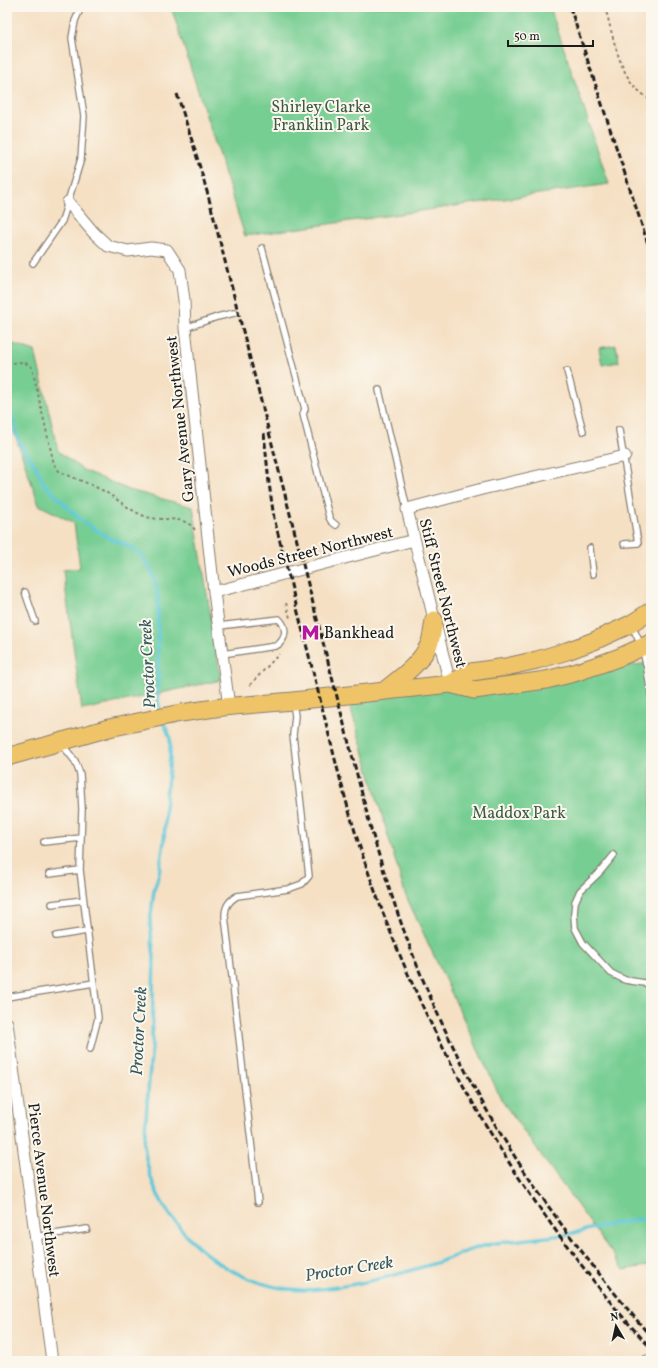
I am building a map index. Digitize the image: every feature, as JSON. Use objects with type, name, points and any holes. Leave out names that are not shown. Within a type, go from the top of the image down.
[{"type":"main road","points":[[450,684],[471,672],[506,667],[567,651],[594,641],[631,624],[651,611]]},
{"type":"main road","points":[[384,690],[412,667],[423,654],[430,641],[434,620]]},
{"type":"main road","points":[[7,757],[109,728],[150,719],[229,707],[450,684],[474,690],[546,680],[598,665],[646,645]]},
{"type":"street","name":"Gary Avenue Northwest","points":[[68,202],[93,232],[108,246],[128,251],[151,248],[167,250],[180,270],[214,592],[229,707]]},
{"type":"street","points":[[407,509],[482,489],[625,456]]},
{"type":"street","name":"Stiff Street Northwest","points":[[407,509],[450,684]]},
{"type":"street","name":"Woods Street Northwest","points":[[214,592],[414,540]]},
{"type":"street","name":"Pierce Avenue Northwest","points":[[7,1023],[52,1361]]},
{"type":"street","points":[[647,1361],[651,1360]]},
{"type":"lane","points":[[34,263],[62,221],[82,159],[84,116],[72,38],[75,21],[81,7]]},
{"type":"lane","points":[[262,248],[305,409],[303,414],[329,516],[331,521],[336,525]]},
{"type":"lane","points":[[185,328],[234,313]]},
{"type":"lane","points":[[567,371],[583,431]]},
{"type":"lane","points":[[379,390],[407,509]]},
{"type":"lane","points":[[619,430],[625,456],[638,543],[624,544]]},
{"type":"lane","points":[[590,548],[593,574]]},
{"type":"lane","points":[[25,592],[35,621]]},
{"type":"lane","points":[[218,626],[279,619],[283,623],[284,638],[281,643],[276,646],[222,654]]},
{"type":"lane","points":[[631,624],[646,645],[647,668],[651,694]]},
{"type":"lane","points":[[258,1202],[225,908],[232,899],[237,896],[288,889],[302,884],[309,876],[293,735],[293,701]]},
{"type":"lane","points":[[60,742],[75,761],[80,774],[82,809],[80,870],[98,1018],[90,1049]]},
{"type":"lane","points":[[44,842],[81,838]]},
{"type":"lane","points":[[614,855],[600,872],[580,891],[575,902],[575,928],[583,943],[611,973],[626,980],[651,984]]},
{"type":"lane","points":[[49,874],[80,870]]},
{"type":"lane","points":[[52,904],[83,900]]},
{"type":"lane","points":[[56,936],[87,931]]},
{"type":"lane","points":[[7,997],[94,983]]},
{"type":"lane","points":[[35,1237],[87,1229]]},
{"type":"path","points":[[605,7],[616,46],[628,78],[634,86],[651,101]]},
{"type":"path","points":[[7,364],[24,362],[29,364],[34,372],[53,460],[55,466],[60,471],[106,493],[138,514],[158,520],[181,520],[187,523],[196,532]]},
{"type":"green space","name":"Shirley Clarke Franklin Park","points":[[171,7],[550,7],[609,184],[245,236]]},
{"type":"green space","points":[[7,331],[10,343],[35,351],[58,451],[83,470],[129,490],[193,507],[221,680],[82,710],[63,570],[80,568],[74,523],[39,505],[14,432],[7,398]]},
{"type":"green space","points":[[616,345],[619,362],[602,365],[599,348]]},
{"type":"green space","name":"Maddox Park","points":[[651,663],[651,1265],[624,1270],[502,1101],[405,894],[348,699]]},
{"type":"waterway","name":"Proctor Creek","points":[[7,393],[19,442],[38,470],[44,484],[82,521],[111,539],[127,545],[140,554],[150,568],[156,584],[158,601],[158,702],[161,713]]},
{"type":"waterway","name":"Proctor Creek","points":[[163,721],[170,737],[170,757],[165,807],[164,841],[159,874],[154,890],[150,924],[154,957],[152,1042],[144,1144],[149,1172],[158,1196],[172,1218],[190,1239],[214,1260],[243,1276],[275,1287],[306,1290],[339,1287],[388,1277],[436,1263],[487,1245],[507,1241],[568,1234],[615,1223],[651,1218]]},
{"type":"railway","points":[[570,7],[651,253]]},
{"type":"railway","points":[[177,94],[208,195],[371,829],[409,944],[424,983],[455,1050],[477,1093],[502,1136],[572,1239],[651,1337]]},
{"type":"railway","points":[[264,433],[274,518],[344,792],[370,877],[409,976],[456,1072],[482,1119],[510,1164],[590,1276],[640,1337],[651,1348]]},
{"type":"place","name":"Bankhead","points":[[311,632]]}]
